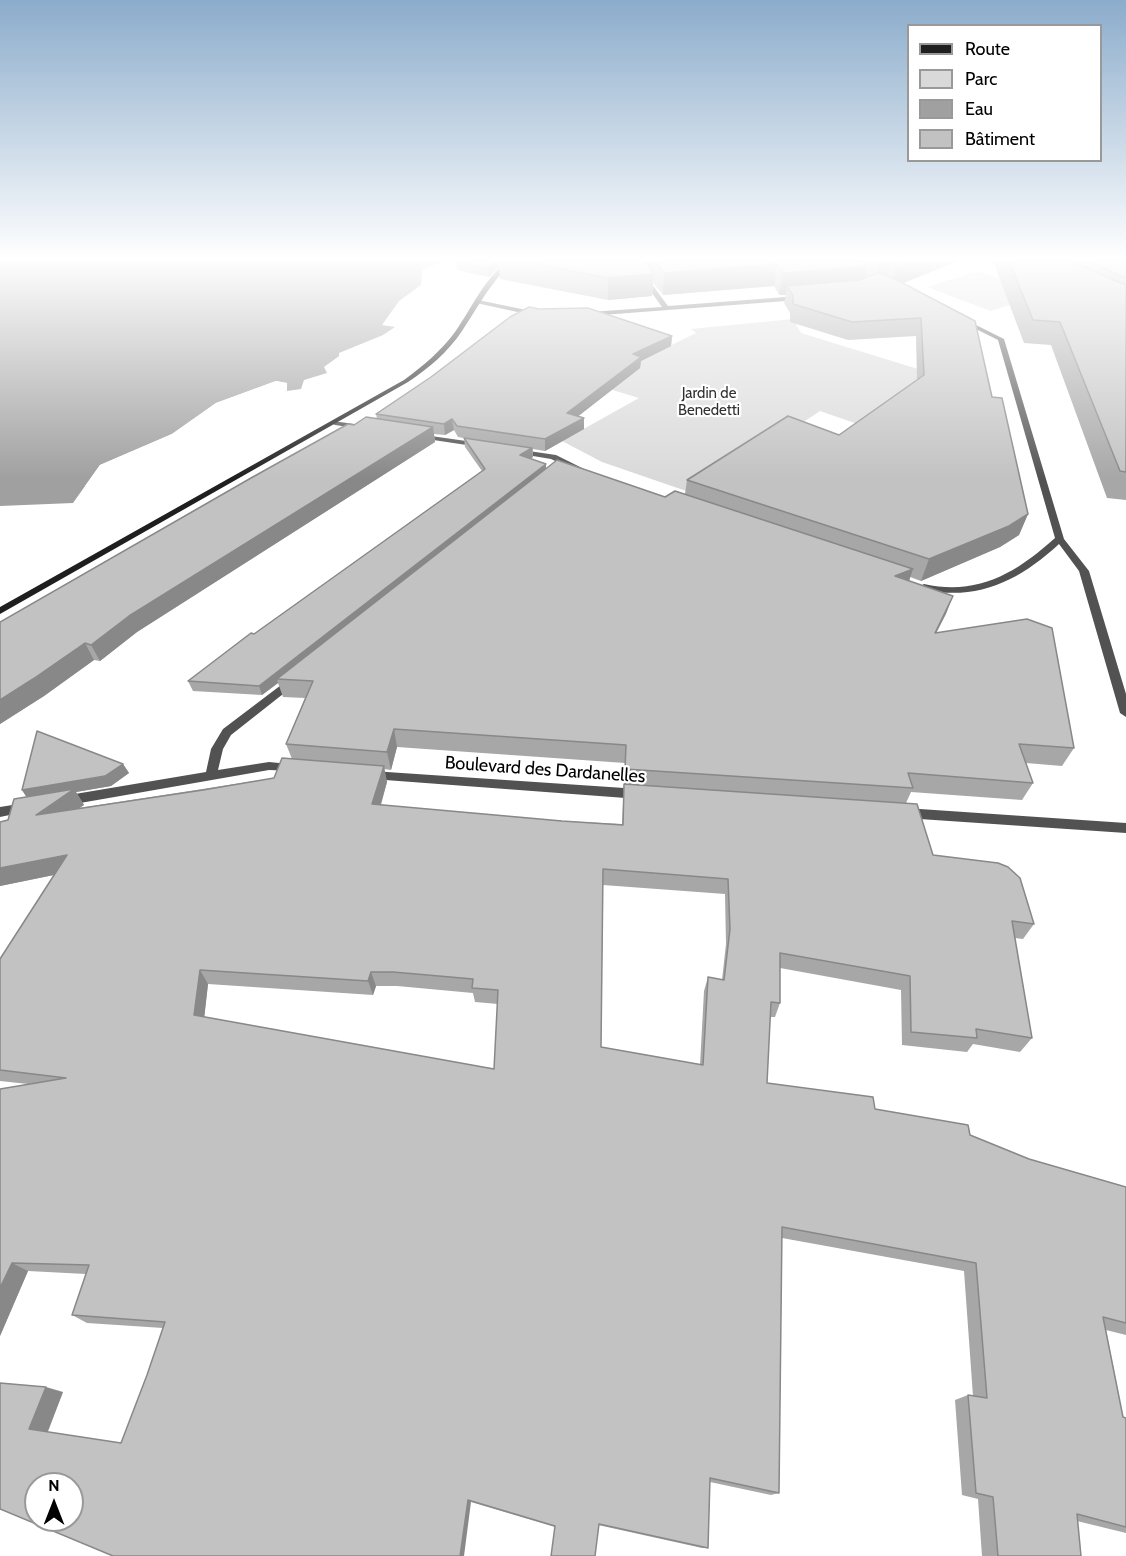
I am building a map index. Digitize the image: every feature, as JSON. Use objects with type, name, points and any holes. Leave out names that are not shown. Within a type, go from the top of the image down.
[{"type":"main road","points":[[0,611],[385,395],[431,363],[457,334]]},
{"type":"street","points":[[989,334],[1001,339],[1060,539],[1084,572],[1126,713]]},
{"type":"street","points":[[335,423],[373,429]]},
{"type":"street","points":[[407,434],[485,446]]},
{"type":"street","points":[[507,449],[553,457],[563,467],[594,475]]},
{"type":"street","points":[[913,583],[935,591],[964,592],[980,588],[1043,555],[1060,539]]},
{"type":"street","points":[[211,776],[217,749],[227,732],[301,674]]},
{"type":"street","points":[[55,803],[269,766],[303,769]]},
{"type":"street","name":"Boulevard des Dardanelles","points":[[359,774],[652,795]]},
{"type":"street","points":[[0,812],[33,806]]},
{"type":"street","points":[[889,812],[1126,828]]},
{"type":"green space","name":"Jardin de Benedetti","points":[[695,334],[803,334],[944,377],[872,429],[820,411],[695,494],[602,462],[562,441],[639,398],[593,384]]},
{"type":"water","points":[[0,334],[385,334],[339,353],[339,356],[324,367],[327,373],[304,380],[301,389],[287,391],[287,383],[276,381],[216,403],[172,434],[100,465],[73,503],[0,506]]},
{"type":"pier","points":[[276,381],[287,383],[285,393],[284,385],[276,384],[218,406],[174,436],[102,467],[88,487],[85,486],[100,465],[172,434],[216,403]]},
{"type":"building","points":[[488,334],[665,334],[672,336],[633,354],[641,357],[567,413],[584,418],[545,439],[457,426],[452,419],[444,424],[376,414],[431,377]]},
{"type":"building","points":[[922,334],[978,334],[992,397],[1002,398],[1028,514],[1009,526],[929,559],[687,480],[788,416],[839,435],[924,375]]},
{"type":"building","points":[[1065,334],[1126,334],[1126,472],[1120,471]]},
{"type":"building","points":[[366,417],[433,427],[129,616],[91,645],[85,643],[0,700],[0,622],[251,478],[348,424],[354,425]]},
{"type":"building","points":[[464,438],[532,448],[520,455],[546,464],[259,686],[188,681],[251,633],[254,634],[485,469]]},
{"type":"building","points":[[557,460],[665,497],[675,491],[913,569],[895,576],[953,596],[935,633],[1027,619],[1052,628],[1074,748],[1019,744],[1033,783],[908,773],[913,788],[625,769],[626,745],[394,729],[387,752],[286,744],[313,681],[277,679]]},
{"type":"building","points":[[37,731],[123,764],[105,776],[22,790]]},
{"type":"building","points":[[282,758],[384,766],[372,804],[562,821],[623,825],[624,784],[917,804],[933,855],[998,863],[1008,867],[1020,878],[1034,924],[1012,921],[1032,1038],[976,1029],[977,1038],[911,1032],[910,976],[780,953],[780,1003],[771,1002],[767,1083],[873,1097],[875,1109],[968,1125],[970,1135],[1029,1159],[1126,1187],[1126,1323],[1103,1317],[1123,1417],[1126,1418],[1126,1527],[1077,1514],[1081,1556],[998,1556],[993,1497],[976,1493],[968,1395],[987,1398],[976,1263],[782,1227],[779,1493],[710,1478],[708,1548],[599,1524],[595,1556],[551,1556],[555,1526],[468,1500],[460,1556],[113,1556],[55,1532],[84,1532],[84,1472],[24,1472],[24,1519],[0,1509],[0,1383],[46,1387],[29,1429],[121,1443],[165,1322],[72,1315],[89,1265],[12,1263],[0,1288],[0,1089],[66,1078],[0,1070],[0,959],[67,855],[0,868],[0,822],[8,820],[14,799],[74,789],[36,815],[274,778]],"holes":[[[603,869],[728,879],[730,929],[724,980],[708,977],[703,1065],[601,1047]],[[200,970],[368,981],[371,972],[473,979],[472,988],[498,990],[494,1069],[194,1015]]]}]
